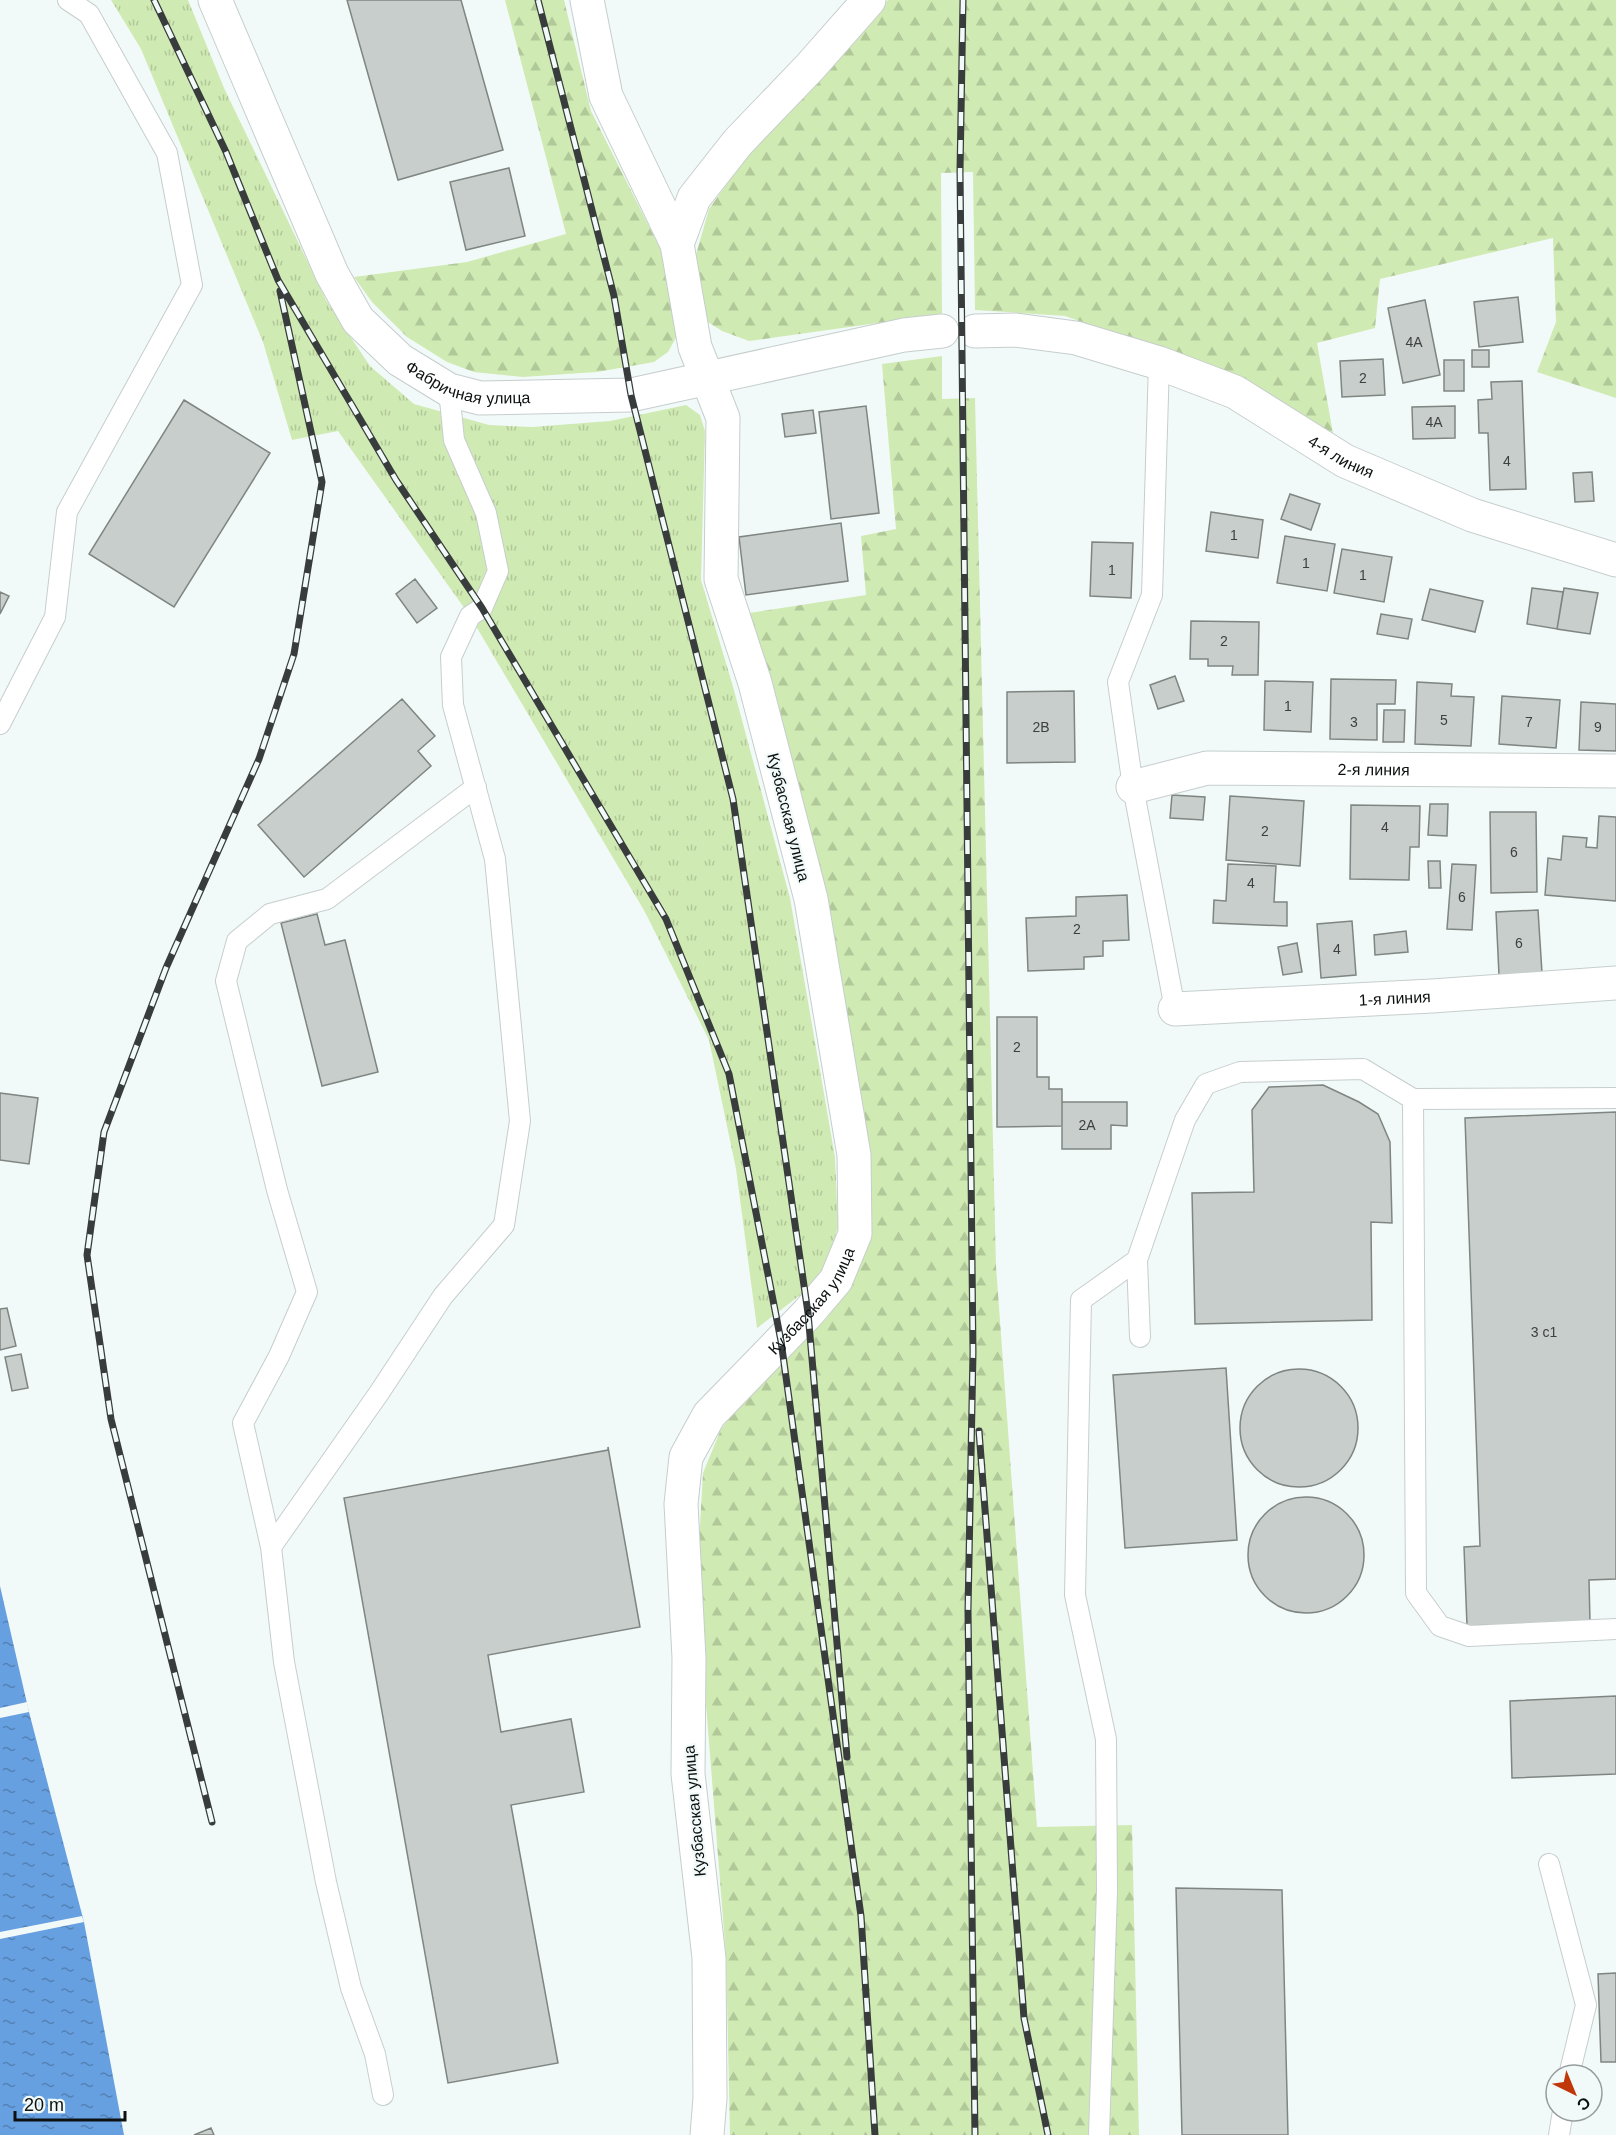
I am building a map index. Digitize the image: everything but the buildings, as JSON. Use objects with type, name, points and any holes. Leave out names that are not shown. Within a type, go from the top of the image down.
[{"type":"street","name":"Фабричная улица","points":[[215,0],[332,274],[358,320],[400,360],[449,390],[480,398],[631,395],[904,335],[942,331]]},
{"type":"street","points":[[587,0],[606,96],[677,244]]},
{"type":"street","points":[[677,244],[694,198],[731,151],[869,0]]},
{"type":"street","name":"Кузбасская улица","points":[[677,244],[695,347],[723,418],[721,579],[755,683],[811,899],[854,1155],[855,1234],[836,1280],[808,1313],[709,1415],[686,1457],[681,1504],[689,1658],[688,1774],[709,1958],[710,2098],[707,2135]]},
{"type":"street","name":"4-я линия","points":[[975,331],[1016,330],[1077,338],[1159,363],[1235,392],[1345,461],[1473,515],[1616,560]]},
{"type":"street","name":"2-я линия","points":[[1133,787],[1207,768],[1616,771]]},
{"type":"street","name":"1-я линия","points":[[1175,1009],[1616,983]]},
{"type":"lane","points":[[0,724],[55,617],[66,512],[192,285],[167,153],[89,14],[68,0]]},
{"type":"lane","points":[[1159,363],[1152,595],[1118,682],[1133,787],[1175,1009]]},
{"type":"lane","points":[[270,1547],[379,1393],[443,1296],[504,1225],[520,1121],[495,859],[453,705],[451,657],[470,616],[482,608],[498,571],[486,513],[454,440],[449,390]]},
{"type":"lane","points":[[383,2095],[375,2054],[351,1989],[326,1882],[284,1662],[270,1547],[243,1423],[279,1356],[307,1292],[277,1191],[226,981],[237,941],[270,914],[327,899],[476,787]]},
{"type":"lane","points":[[1140,1337],[1137,1260],[1185,1120],[1206,1084],[1240,1072],[1363,1069],[1413,1099],[1616,1098]]},
{"type":"lane","points":[[1413,1099],[1416,1593],[1440,1626],[1469,1636],[1616,1629]]},
{"type":"lane","points":[[1099,2135],[1107,1891],[1106,1739],[1075,1595],[1081,1300],[1137,1260]]},
{"type":"lane","points":[[1549,1864],[1586,2005],[1572,2063]]},
{"type":"green space","points":[[111,0],[188,0],[224,88],[326,300],[370,366],[414,404],[489,425],[532,427],[610,421],[686,405],[700,415],[705,431],[701,580],[732,683],[790,898],[835,1157],[838,1227],[824,1272],[799,1296],[757,1328],[736,1169],[709,1040],[645,912],[470,616],[338,431],[292,440],[263,342],[141,49]]},
{"type":"green space","points":[[505,0],[564,0],[591,111],[669,266],[678,334],[668,352],[654,362],[597,372],[523,377],[474,372],[447,362],[407,337],[372,302],[354,277],[467,262],[566,234]]},
{"type":"green space","points":[[888,0],[1616,0],[1616,398],[1537,372],[1556,322],[1553,238],[1380,279],[1375,328],[1317,343],[1334,439],[1242,378],[1065,316],[975,310],[973,172],[941,173],[942,314],[749,341],[722,331],[703,319],[695,258],[709,209],[751,150],[825,74]]},
{"type":"green space","points":[[942,356],[942,399],[975,398],[996,1266],[1037,1827],[1132,1825],[1139,2135],[730,2135],[726,1956],[703,1667],[698,1560],[703,1473],[721,1429],[753,1389],[826,1319],[847,1290],[870,1240],[749,613],[866,595],[861,536],[896,529],[882,364]]},
{"type":"water","points":[[0,1586],[29,1712],[84,1922],[124,2135],[0,2135]]},
{"type":"pier","points":[[27,1702],[29,1712],[0,1718],[0,1708]]},
{"type":"pier","points":[[82,1916],[84,1922],[0,1939],[0,1932]]},
{"type":"railway","points":[[154,0],[226,152],[278,280],[396,480],[482,608],[666,919],[729,1074],[781,1341],[861,1916],[875,2135]]},
{"type":"railway","points":[[538,0],[614,296],[631,395],[733,799],[808,1313],[847,1757]]},
{"type":"railway","points":[[963,0],[960,171],[973,1352],[968,1611],[975,2135]]},
{"type":"railway","points":[[212,1822],[111,1419],[87,1255],[104,1132],[166,968],[259,759],[294,654],[322,482],[280,291]]},
{"type":"railway","points":[[979,1431],[1024,2018],[1048,2135]]}]
